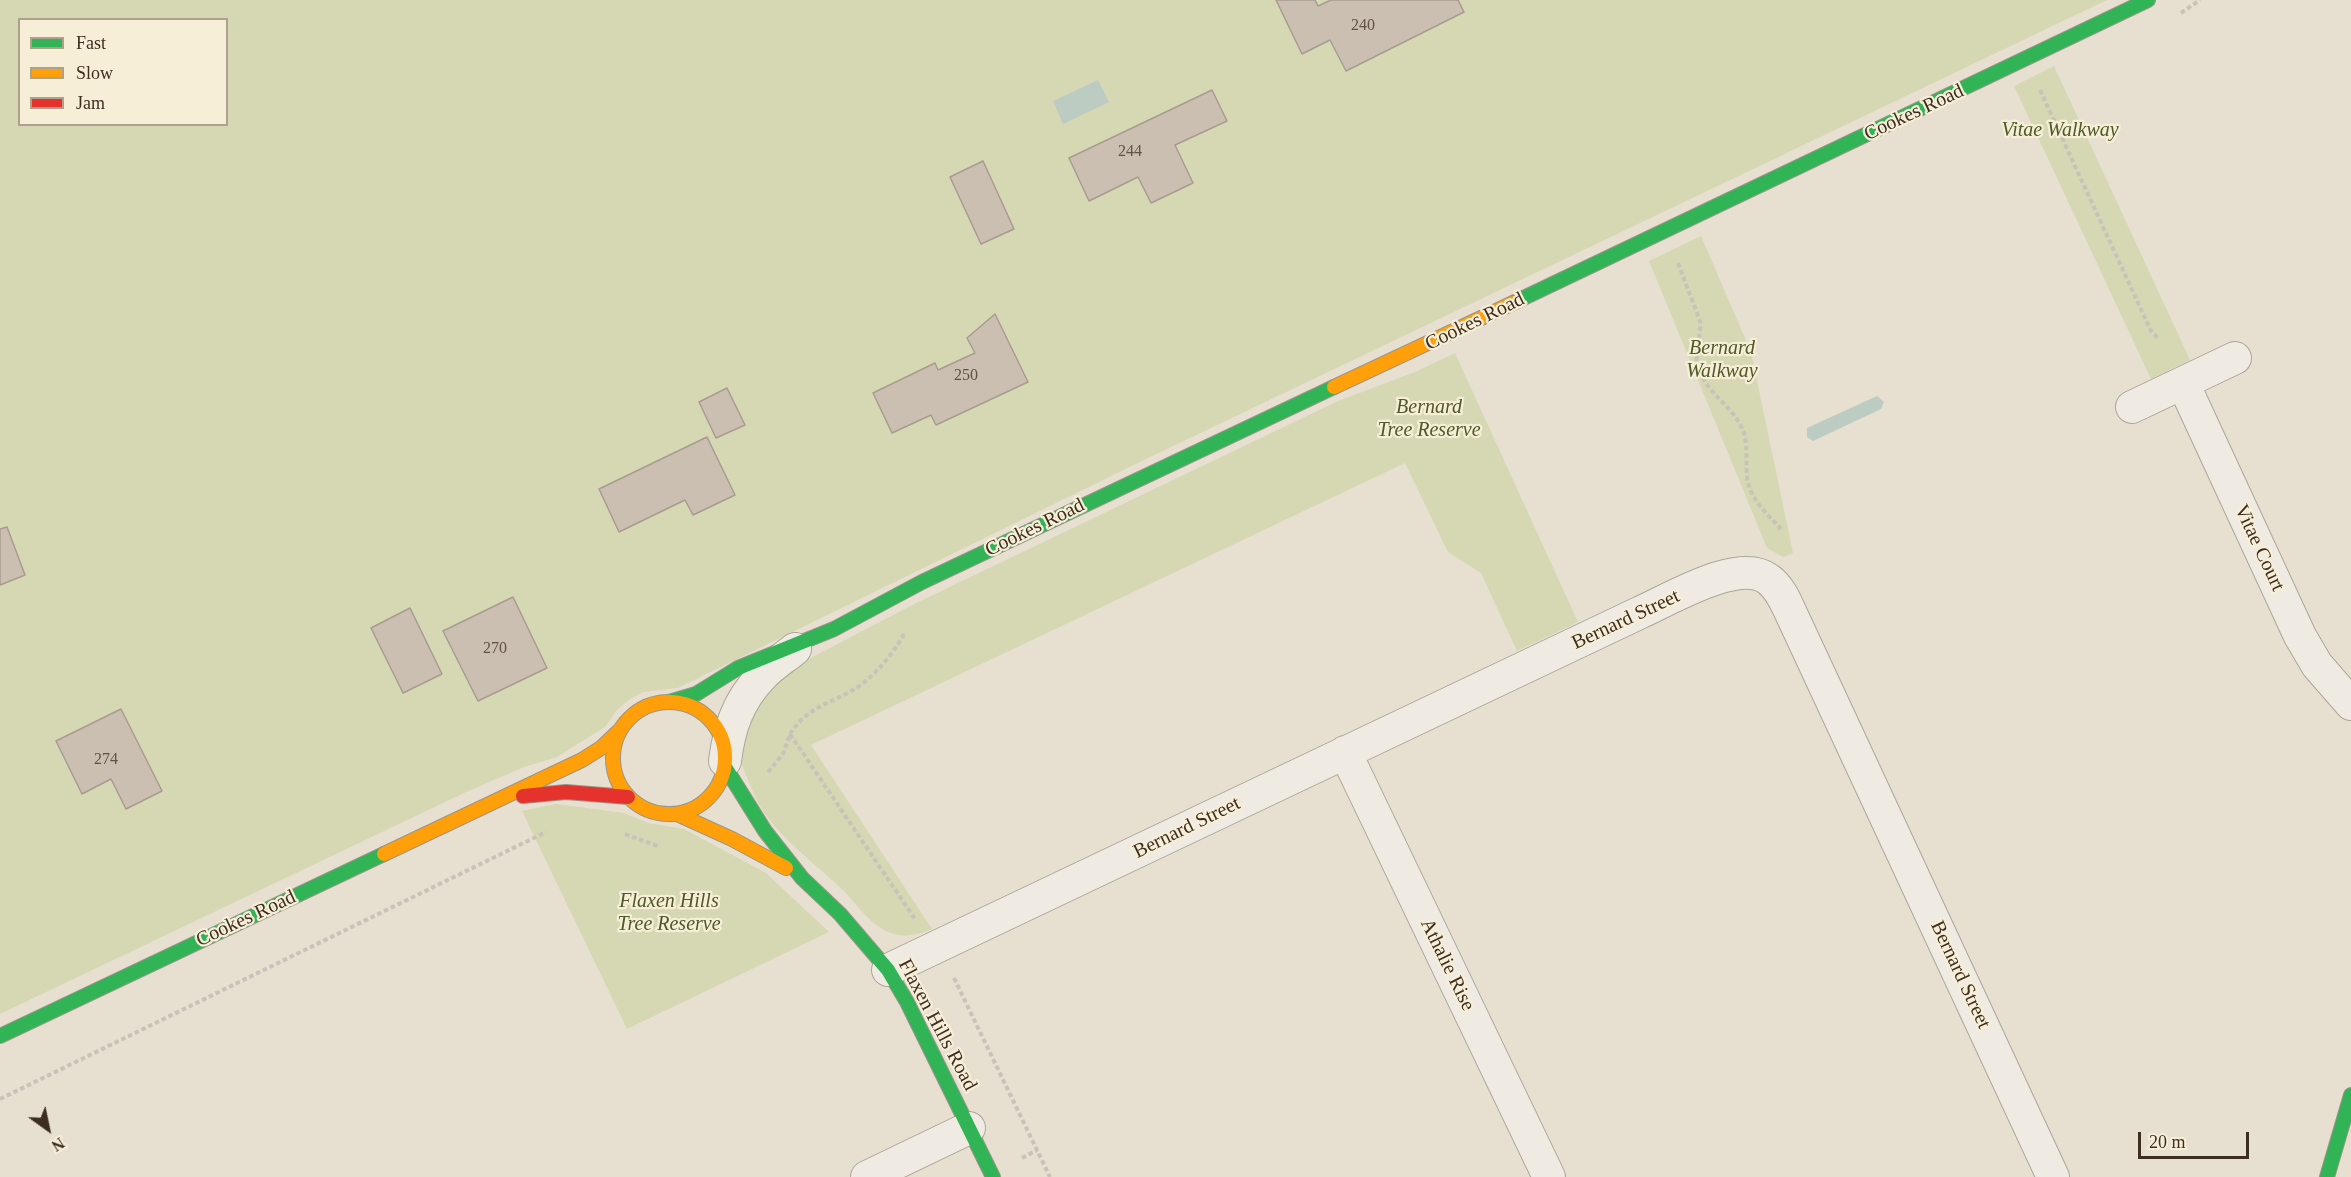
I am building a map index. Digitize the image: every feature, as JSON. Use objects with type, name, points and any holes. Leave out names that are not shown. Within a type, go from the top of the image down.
[{"type":"street","name":"Cookes Road","points":[[669,702],[696,694],[738,668],[803,643],[922,582],[1224,438],[1404,356],[2148,0]]},
{"type":"street","points":[[2132,407],[2235,358]]},
{"type":"street","name":"Vitae Court","points":[[2183,383],[2300,636],[2317,665],[2351,704]]},
{"type":"street","name":"Bernard Street","points":[[888,970],[1345,752],[1716,579],[1737,572],[1754,572],[1768,578],[1779,590],[1800,630],[2054,1177]]},
{"type":"street","name":"Cookes Road","points":[[725,764],[728,734],[740,707],[762,676],[803,643]]},
{"type":"street","points":[[669,702],[687,705],[703,714],[716,727],[723,743],[725,764],[719,784],[709,798],[694,808],[677,814],[659,814],[643,808],[628,797],[618,782],[613,764],[614,746],[621,729],[634,715],[645,708],[669,702]]},
{"type":"street","name":"Cookes Road","points":[[0,1036],[582,760],[601,748],[621,729]]},
{"type":"street","name":"Athalie Rise","points":[[1345,752],[1549,1177]]},
{"type":"street","name":"Flaxen Hills Road","points":[[725,764],[745,801],[802,878],[840,914],[888,970],[907,1002],[993,1177]]},
{"type":"street","name":"Cookes Road","points":[[493,801],[533,794],[566,792],[628,797]]},
{"type":"street","name":"Flaxen Hills Road","points":[[677,814],[719,830],[802,878]]},
{"type":"street","points":[[2330,1173],[2351,1095]]},
{"type":"street","points":[[867,1177],[969,1128]]},
{"type":"path","points":[[2026,60],[2151,331],[2158,339]]},
{"type":"path","points":[[1675,256],[1700,321],[1701,328],[1695,353],[1698,368],[1706,386],[1741,426],[1746,445],[1748,485],[1762,508],[1782,530]]},
{"type":"path","points":[[745,801],[783,754],[790,734],[936,948],[957,984],[1050,1177]]},
{"type":"path","points":[[0,1099],[515,845],[551,830]]},
{"type":"path","points":[[617,831],[662,848]]},
{"type":"green space","points":[[0,0],[2107,0],[1146,459],[678,688],[643,692],[617,710],[605,727],[557,757],[524,767],[464,793],[0,1014]]},
{"type":"green space","name":"Vitae Walkway","points":[[2054,66],[2190,360],[2151,379],[2014,86]]},
{"type":"green space","name":"Bernard Walkway","points":[[1701,236],[1751,352],[1793,553],[1783,557],[1767,548],[1649,261]]},
{"type":"green space","name":"Bernard Tree Reserve","points":[[1455,353],[1578,622],[1517,651],[1481,573],[1448,552],[1405,463],[811,745],[932,929],[914,935],[896,935],[878,926],[777,829],[760,806],[738,755],[755,701],[788,671],[912,605],[1338,401],[1415,372]]},
{"type":"green space","name":"Flaxen Hills Tree Reserve","points":[[556,804],[624,813],[648,823],[684,829],[766,873],[829,932],[627,1029],[522,811]]},
{"type":"shaded area","points":[[1098,80],[1109,102],[1063,124],[1053,101]]},
{"type":"shaded area","points":[[1877,396],[1884,402],[1881,409],[1813,441],[1807,437],[1807,428]]},
{"type":"building","points":[[1276,0],[1315,0],[1318,6],[1331,0],[1458,0],[1464,12],[1346,71],[1330,40],[1302,54]]},
{"type":"building","points":[[1212,90],[1227,121],[1175,145],[1193,183],[1151,203],[1138,177],[1089,201],[1069,158]]},
{"type":"building","points":[[983,161],[1014,229],[981,244],[950,177]]},
{"type":"building","points":[[995,314],[1028,382],[936,425],[931,415],[892,433],[873,393],[935,363],[938,370],[975,353],[967,338]]},
{"type":"building","points":[[727,388],[745,425],[716,438],[699,402]]},
{"type":"building","points":[[707,437],[735,495],[693,515],[685,500],[619,532],[599,489]]},
{"type":"building","points":[[7,527],[25,575],[0,585],[0,529]]},
{"type":"building","points":[[513,597],[547,668],[478,701],[443,631]]},
{"type":"building","points":[[410,608],[442,674],[403,693],[371,628]]},
{"type":"building","points":[[121,709],[162,791],[126,809],[111,779],[82,794],[56,741]]},
{"type":"traffic: fast","points":[[1513,303],[2148,0]]},
{"type":"traffic: fast","points":[[669,702],[696,694],[738,668],[834,629],[922,582],[1334,387]]},
{"type":"traffic: fast","points":[[725,767],[765,831],[802,878],[840,914],[888,970],[907,1002],[993,1177]]},
{"type":"traffic: fast","points":[[0,1036],[384,854]]},
{"type":"traffic: fast","points":[[2327,1177],[2351,1095]]},
{"type":"traffic: slow","points":[[1334,387],[1513,303]]},
{"type":"traffic: slow","points":[[669,702],[690,707],[708,719],[720,737],[725,758],[720,779],[708,797],[690,809],[669,814],[648,809],[630,797],[618,779],[613,758],[618,737],[630,719],[648,707],[669,702]]},
{"type":"traffic: slow","points":[[384,854],[582,760],[601,748],[621,729]]},
{"type":"traffic: slow","points":[[677,814],[732,839],[786,868]]},
{"type":"traffic: jam","points":[[523,796],[566,792],[628,797]]}]
